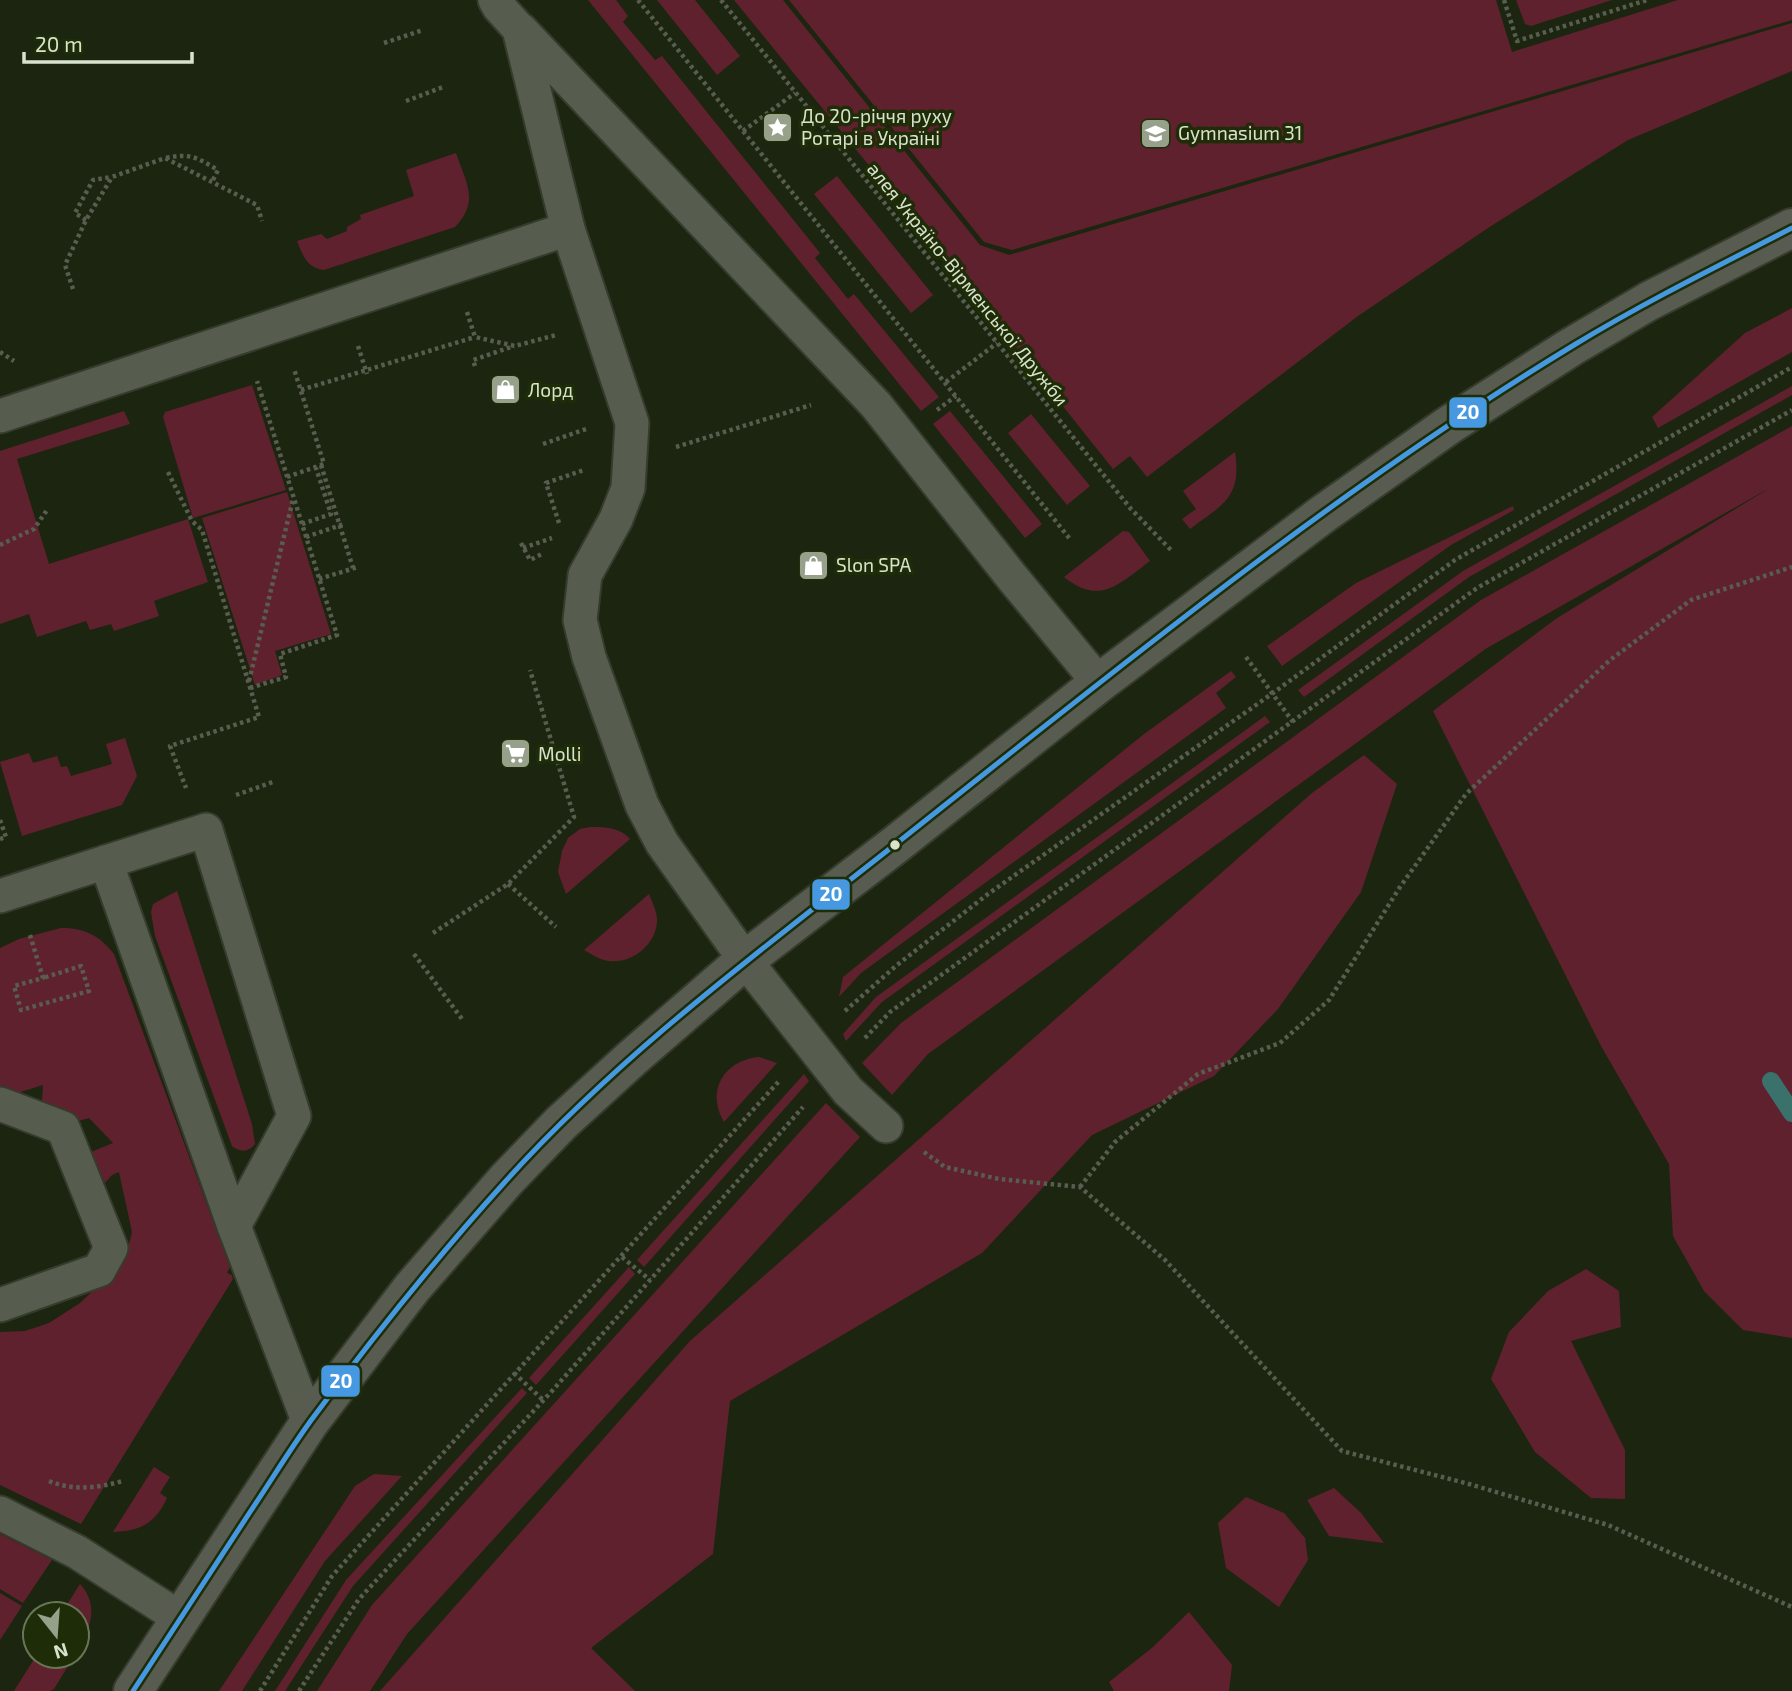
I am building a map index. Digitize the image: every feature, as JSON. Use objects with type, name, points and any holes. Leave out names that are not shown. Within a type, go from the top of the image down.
[{"type":"main road","points":[[133,1691],[309,1423],[412,1288],[507,1179],[561,1123],[611,1077],[745,960],[1099,683],[1323,514],[1448,425],[1649,301],[1792,228]]},
{"type":"lane","points":[[495,0],[519,29],[876,405],[1099,683]]},
{"type":"lane","points":[[519,29],[568,229],[632,423],[628,488],[616,519],[585,575],[580,620],[589,657],[642,805],[662,843],[745,960],[848,1091],[886,1126]]},
{"type":"lane","points":[[0,416],[568,229]]},
{"type":"lane","points":[[8,894],[206,830],[294,1115],[234,1226]]},
{"type":"lane","points":[[106,862],[234,1226],[309,1423]]},
{"type":"lane","points":[[0,1104],[63,1128],[111,1248],[99,1270],[0,1305]]},
{"type":"lane","points":[[0,1513],[77,1552],[180,1618]]},
{"type":"path","points":[[638,0],[1070,539]]},
{"type":"path","name":"алея Україно-Вірменської Дружби","points":[[721,0],[1131,509],[1171,550]]},
{"type":"path","points":[[1504,0],[1517,41],[1647,0]]},
{"type":"path","points":[[384,43],[423,30]]},
{"type":"path","points":[[406,101],[443,87]]},
{"type":"path","points":[[743,131],[795,93]]},
{"type":"path","points":[[86,220],[75,214],[78,203],[93,180],[112,177],[165,158],[186,154],[210,162],[218,170],[212,182]]},
{"type":"path","points":[[165,158],[257,205],[262,221]]},
{"type":"path","points":[[73,289],[65,265],[86,220],[112,177]]},
{"type":"path","points":[[466,310],[475,337]]},
{"type":"path","points":[[475,366],[473,360],[564,333]]},
{"type":"path","points":[[301,390],[475,337],[515,346]]},
{"type":"path","points":[[946,382],[997,343]]},
{"type":"path","points":[[359,348],[366,372]]},
{"type":"path","points":[[287,477],[324,464],[293,365]]},
{"type":"path","points":[[836,1018],[897,965],[988,894],[1273,693],[1455,560],[1792,367]]},
{"type":"path","points":[[250,688],[286,677],[280,654],[337,635],[256,376]]},
{"type":"path","points":[[930,415],[956,396]]},
{"type":"path","points":[[628,463],[821,402]]},
{"type":"path","points":[[862,1041],[890,1012],[1477,588],[1792,410]]},
{"type":"path","points":[[543,444],[593,426]]},
{"type":"path","points":[[302,524],[331,514],[318,466]]},
{"type":"path","points":[[318,466],[356,568],[319,579]]},
{"type":"path","points":[[530,560],[522,546],[562,535],[546,483],[593,468]]},
{"type":"path","points":[[168,472],[192,520],[202,530],[259,717],[170,746],[184,785],[198,807],[206,830]]},
{"type":"path","points":[[248,682],[294,498]]},
{"type":"path","points":[[0,545],[34,529],[47,510]]},
{"type":"path","points":[[306,537],[342,525]]},
{"type":"path","points":[[1080,1187],[1115,1142],[1198,1074],[1280,1043],[1329,1000],[1400,887],[1466,794],[1609,660],[1691,600],[1792,567]]},
{"type":"path","points":[[1246,657],[1293,722]]},
{"type":"path","points":[[433,933],[508,884],[574,817],[530,670]]},
{"type":"path","points":[[250,790],[273,782]]},
{"type":"path","points":[[0,820],[6,837],[0,839]]},
{"type":"path","points":[[508,884],[556,928]]},
{"type":"path","points":[[8,894],[43,978]]},
{"type":"path","points":[[414,954],[462,1019]]},
{"type":"path","points":[[81,966],[89,990],[21,1010],[14,986],[43,978],[81,966]]},
{"type":"path","points":[[260,1691],[332,1576],[784,1075]]},
{"type":"path","points":[[299,1691],[359,1599],[543,1400],[809,1101]]},
{"type":"path","points":[[886,1126],[946,1167],[999,1179],[1080,1187],[1165,1259],[1342,1451],[1469,1484],[1608,1525],[1792,1607]]},
{"type":"path","points":[[622,1257],[650,1280]]},
{"type":"path","points":[[514,1373],[543,1400]]},
{"type":"path","points":[[45,1480],[74,1488],[97,1488],[123,1481]]},
{"type":"shaded area","points":[[588,0],[616,0],[628,16],[623,22],[655,60],[662,56],[820,253],[815,258],[848,299],[854,294],[939,397],[921,411]]},
{"type":"shaded area","points":[[657,0],[695,0],[740,56],[717,75]]},
{"type":"shaded area","points":[[734,0],[783,0],[980,245],[1009,255],[1792,23],[1792,71],[1628,140],[1491,226],[1358,316],[1147,477],[1130,456],[1113,469],[927,236],[932,231],[900,191],[893,195]]},
{"type":"shaded area","name":"Gymnasium 31","points":[[789,0],[1496,0],[1512,52],[1678,0],[1792,0],[1792,20],[1012,250],[984,242]]},
{"type":"shaded area","points":[[1516,0],[1612,0],[1531,26],[1525,24]]},
{"type":"shaded area","points":[[456,153],[467,183],[469,200],[463,218],[455,227],[324,270],[313,267],[306,260],[297,241],[321,234],[327,239],[347,231],[347,227],[361,219],[360,215],[414,196],[406,170]]},
{"type":"shaded area","points":[[837,176],[933,295],[911,313],[814,194]]},
{"type":"shaded area","points":[[1792,308],[1792,352],[1658,428],[1652,417],[1745,333]]},
{"type":"shaded area","points":[[252,385],[286,490],[193,518],[163,417],[165,412]]},
{"type":"shaded area","points":[[1792,386],[1792,395],[1469,577],[1304,697],[1298,690],[1463,571]]},
{"type":"shaded area","points":[[124,411],[130,424],[17,459],[49,564],[188,519],[208,582],[154,601],[159,616],[114,631],[111,624],[90,630],[86,621],[37,637],[29,614],[0,624],[0,451]]},
{"type":"shaded area","points":[[950,411],[1042,524],[1025,538],[933,424]]},
{"type":"shaded area","points":[[1031,414],[1090,486],[1067,505],[1008,433]]},
{"type":"shaded area","points":[[1792,426],[1792,1338],[1743,1330],[1704,1291],[1673,1236],[1669,1164],[1601,1046],[1433,711],[1557,618],[1773,486],[1487,648],[928,1054],[892,1095],[862,1063],[901,1023],[1481,600]]},
{"type":"shaded area","points":[[1235,452],[1236,480],[1233,490],[1221,506],[1190,529],[1182,519],[1196,509],[1183,491]]},
{"type":"shaded area","points":[[287,492],[331,634],[275,651],[282,675],[255,685],[202,518]]},
{"type":"shaded area","points":[[1513,506],[1514,510],[1451,545],[1282,666],[1267,646],[1356,583]]},
{"type":"shaded area","points":[[1123,531],[1129,532],[1150,561],[1119,584],[1099,591],[1077,586],[1064,577]]},
{"type":"shaded area","points":[[1231,671],[1236,677],[1216,693],[1226,708],[861,973],[839,997],[843,977],[1144,734]]},
{"type":"shaded area","points":[[1265,716],[1270,722],[882,1002],[846,1041],[843,1034],[876,997]]},
{"type":"shaded area","points":[[125,738],[137,776],[122,805],[22,836],[0,762],[29,753],[33,763],[57,756],[61,767],[67,766],[71,776],[112,764],[106,744]]},
{"type":"shaded area","points":[[1364,755],[1397,784],[1361,892],[1278,1009],[1214,1076],[1092,1135],[982,1253],[730,1401],[713,1554],[591,1648],[635,1691],[380,1691],[690,1341],[1312,793]]},
{"type":"shaded area","points":[[590,827],[616,830],[630,839],[566,894],[558,872],[562,851],[568,838],[580,829]]},
{"type":"shaded area","points":[[177,891],[252,1124],[255,1144],[247,1150],[232,1146],[155,936],[151,912],[153,904]]},
{"type":"shaded area","points":[[649,894],[656,913],[656,929],[642,951],[626,959],[609,961],[584,950]]},
{"type":"shaded area","points":[[61,928],[77,929],[91,934],[114,954],[230,1267],[227,1273],[232,1275],[233,1279],[81,1524],[0,1485],[0,1332],[25,1331],[49,1323],[80,1303],[125,1261],[132,1232],[119,1172],[105,1183],[91,1152],[113,1143],[89,1118],[71,1123],[45,1109],[42,1100],[43,1085],[4,1097],[0,1086],[0,948],[19,939]]},
{"type":"shaded area","points":[[759,1057],[777,1063],[724,1122],[717,1099],[722,1079],[728,1070],[737,1064]]},
{"type":"shaded area","points":[[804,1074],[809,1081],[644,1267],[637,1260]]},
{"type":"shaded area","points":[[826,1103],[860,1137],[407,1634],[370,1691],[317,1691],[372,1605]]},
{"type":"shaded area","points":[[629,1267],[635,1274],[536,1385],[529,1378]]},
{"type":"shaded area","points":[[1586,1269],[1619,1291],[1621,1327],[1571,1341],[1625,1450],[1625,1499],[1591,1498],[1535,1452],[1491,1379],[1509,1332],[1548,1291]]},
{"type":"shaded area","points":[[522,1388],[527,1393],[353,1586],[285,1691],[275,1691],[346,1580]]},
{"type":"shaded area","points":[[154,1467],[170,1477],[160,1493],[167,1498],[162,1507],[152,1520],[139,1528],[113,1532]]},
{"type":"shaded area","points":[[374,1474],[402,1476],[325,1561],[242,1691],[219,1691],[355,1486]]},
{"type":"shaded area","points":[[1334,1488],[1361,1513],[1384,1543],[1329,1536],[1307,1500]]},
{"type":"shaded area","points":[[1246,1497],[1284,1513],[1305,1538],[1308,1560],[1279,1607],[1226,1568],[1218,1523]]},
{"type":"shaded area","points":[[0,1534],[52,1560],[25,1600],[21,1602],[0,1589]]},
{"type":"shaded area","points":[[80,1584],[90,1600],[70,1600]]},
{"type":"shaded area","points":[[0,1593],[21,1608],[0,1640]]},
{"type":"shaded area","points":[[1189,1612],[1232,1665],[1229,1691],[1114,1691],[1109,1682],[1153,1647]]},
{"type":"shaded area","points":[[27,1670],[66,1670],[50,1691],[14,1691]]},
{"type":"waterway","points":[[1771,1081],[1792,1113]]},
{"type":"transit line","name":"20","points":[[133,1691],[296,1442],[382,1328],[504,1183],[551,1133],[652,1039],[1159,636],[1404,455],[1601,329],[1792,228]]},
{"type":"place","name":"До 20-річчя руху Ротарі в Україні","points":[[778,127]]},
{"type":"place","name":"Gymnasium 31","points":[[1155,133]]},
{"type":"place","name":"Лорд","points":[[505,390]]},
{"type":"place","name":"Slon SPA","points":[[813,565]]},
{"type":"place","name":"Molli","points":[[515,754]]}]
